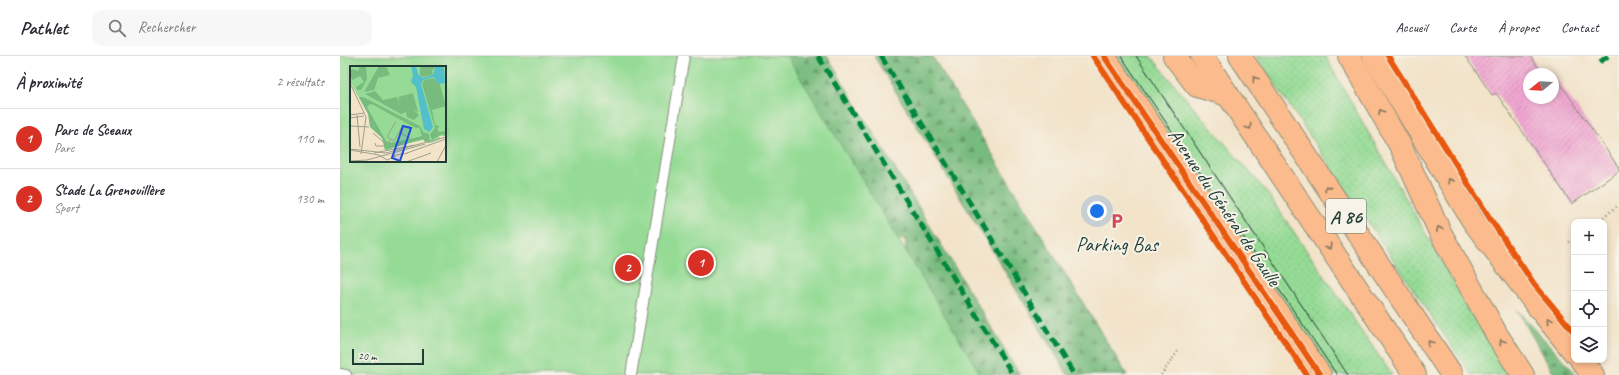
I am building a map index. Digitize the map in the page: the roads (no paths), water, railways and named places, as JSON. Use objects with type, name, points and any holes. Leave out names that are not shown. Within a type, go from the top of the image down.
[{"type":"main road","name":"Avenue du Général de Gaulle","points":[[1104,56],[1320,375]]},
{"type":"main road","points":[[1174,56],[1197,86],[1228,95]]},
{"type":"main road","name":"A 86","points":[[1202,56],[1415,375]]},
{"type":"main road","name":"A 86","points":[[1240,56],[1452,375]]},
{"type":"main road","points":[[1349,56],[1401,147],[1440,232],[1497,335],[1523,375]]},
{"type":"main road","points":[[1374,56],[1474,221],[1535,303],[1571,348]]},
{"type":"main road","points":[[1583,363],[1593,375]]},
{"type":"lane","points":[[631,375],[684,56]]},
{"type":"lane","points":[[340,374],[346,375]]},
{"type":"tram line","points":[[1121,56],[1337,375]]},
{"type":"tram line","points":[[1136,56],[1348,375]]},
{"type":"place","name":"Parking Bas","points":[[1117,221]]},
{"type":"place","name":"Parc de Sceaux","points":[[701,263]]},
{"type":"place","name":"Stade La Grenouillère","points":[[628,268]]}]
